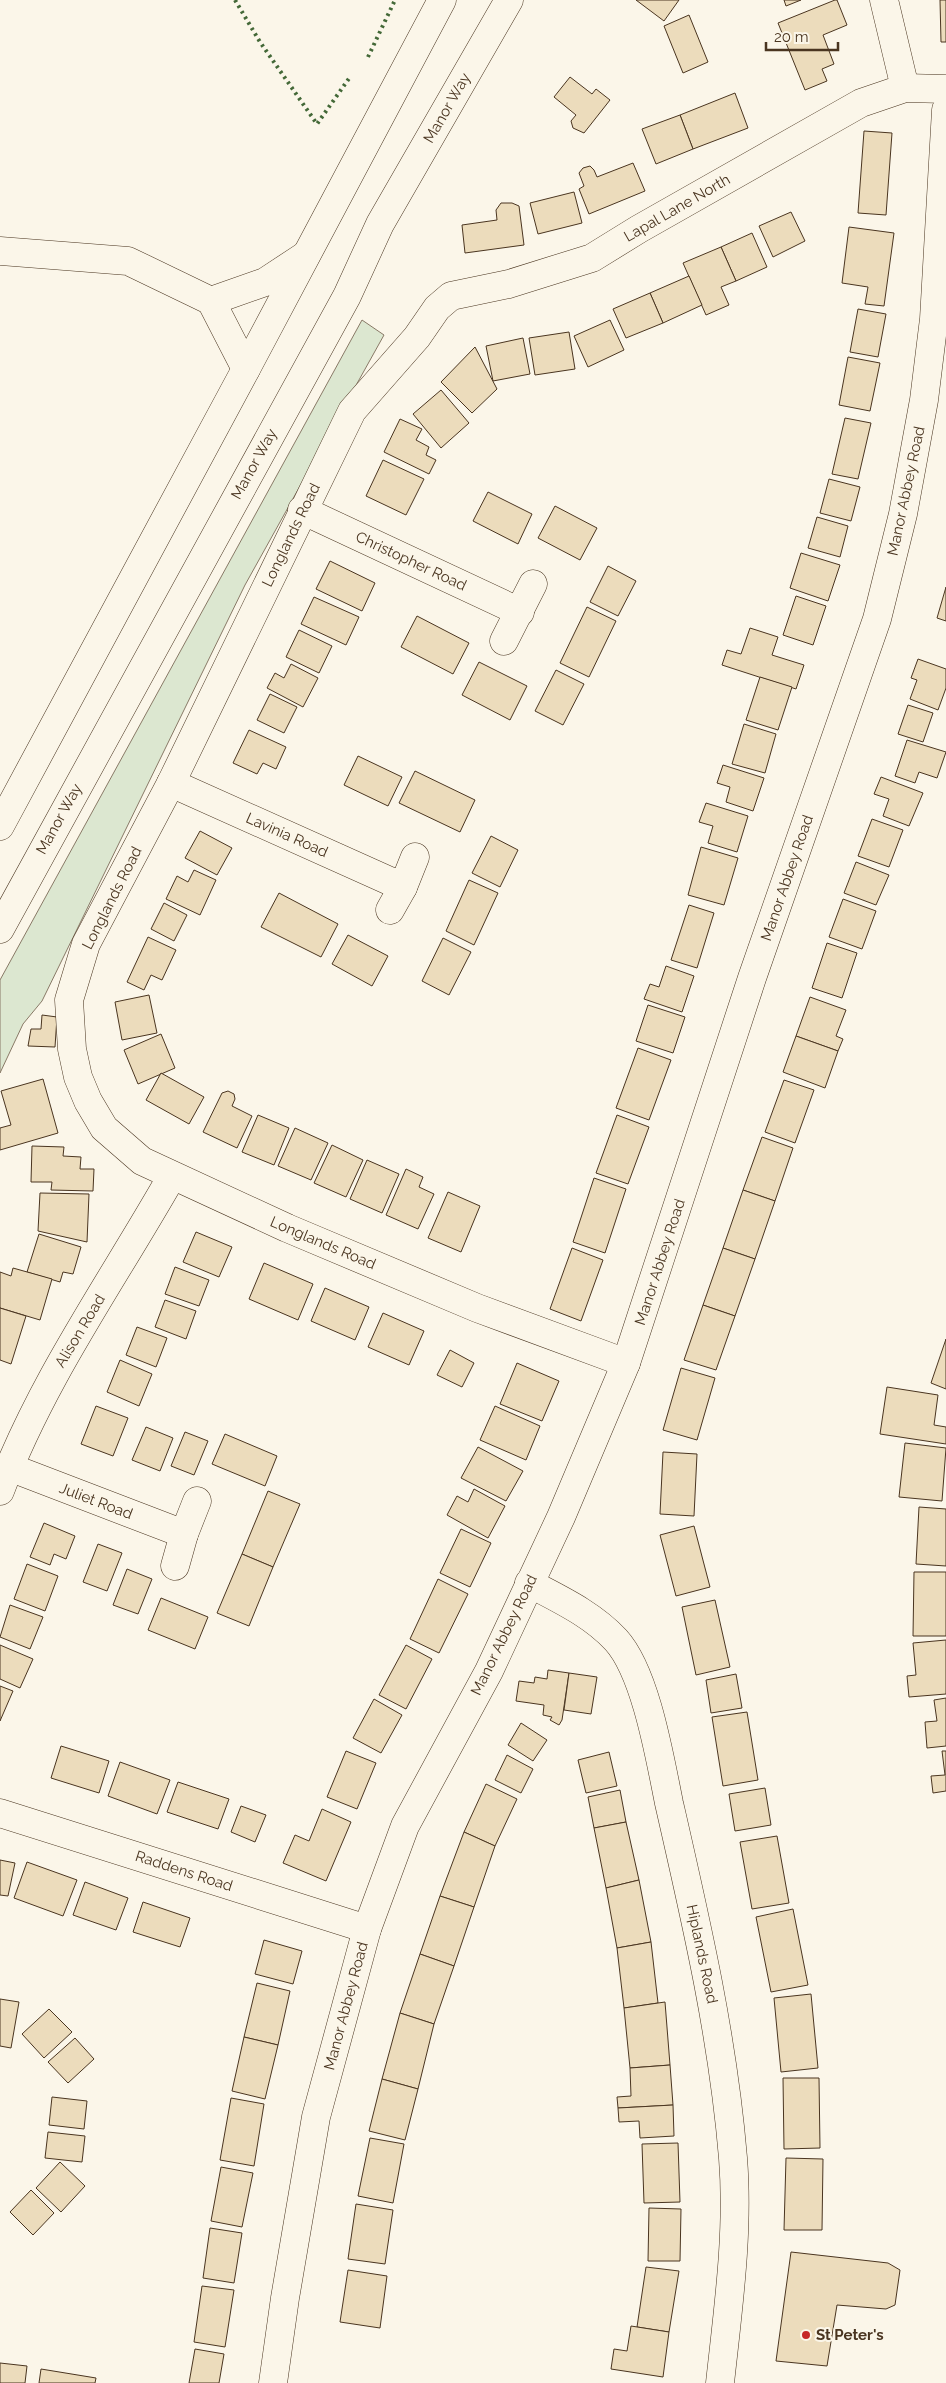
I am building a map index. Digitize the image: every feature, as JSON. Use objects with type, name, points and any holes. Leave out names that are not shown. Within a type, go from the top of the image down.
[{"type":"main road","points":[[0,826],[246,370],[442,0]]},
{"type":"main road","name":"Manor Way","points":[[0,929],[347,296],[380,224],[509,0]]},
{"type":"main road","points":[[884,0],[905,88]]},
{"type":"main road","name":"Lapal Lane North","points":[[417,337],[436,308],[451,296],[509,284],[592,258],[639,228],[861,103],[905,88],[946,89]]},
{"type":"main road","name":"Manor Abbey Road","points":[[273,2383],[285,2298],[316,2117],[367,1929],[405,1826],[489,1671],[561,1517],[626,1363],[752,978],[877,619],[903,514],[924,400],[934,319],[946,110]]},
{"type":"main road","points":[[0,251],[128,261],[211,301],[246,370]]},
{"type":"main road","points":[[211,301],[265,282],[306,255]]},
{"type":"main road","name":"Longlands Road","points":[[417,337],[352,411],[302,510],[171,783],[86,944],[69,1000],[72,1049],[78,1077],[88,1101],[104,1128],[142,1161],[286,1228],[477,1308],[626,1363]]},
{"type":"main road","name":"Christopher Road","points":[[302,510],[520,612]]},
{"type":"main road","points":[[504,640],[533,584]]},
{"type":"main road","name":"Lavinia Road","points":[[171,783],[403,887]]},
{"type":"main road","points":[[390,910],[403,887],[414,857]]},
{"type":"main road","name":"Alison Road","points":[[4,1479],[64,1355],[172,1176]]},
{"type":"main road","name":"Juliet Road","points":[[4,1479],[184,1534]]},
{"type":"main road","points":[[175,1566],[184,1534],[198,1501]]},
{"type":"main road","name":"Hiplands Road","points":[[529,1583],[578,1609],[616,1640],[629,1661],[649,1712],[712,1993],[733,2160],[732,2265],[720,2383]]},
{"type":"main road","name":"Raddens Road","points":[[0,1813],[367,1929]]},
{"type":"green space","points":[[362,320],[384,335],[245,585],[42,1001],[23,1024],[0,1073],[0,980]]},
{"type":"building","points":[[636,0],[679,0],[664,21]]},
{"type":"building","points":[[784,0],[801,0],[786,6]]},
{"type":"building","points":[[837,0],[847,25],[823,35],[834,64],[822,69],[827,81],[805,90],[778,23]]},
{"type":"building","points":[[940,0],[946,0],[946,42],[941,42]]},
{"type":"building","points":[[689,15],[708,62],[683,73],[664,26]]},
{"type":"building","points":[[570,77],[592,94],[596,89],[610,100],[584,133],[573,128],[571,121],[576,115],[554,97]]},
{"type":"building","points":[[735,93],[748,128],[693,149],[680,115]]},
{"type":"building","points":[[680,115],[693,149],[656,164],[642,129]]},
{"type":"building","points":[[864,131],[892,133],[886,215],[858,213]]},
{"type":"building","points":[[633,163],[645,191],[589,214],[579,189],[584,186],[579,173],[583,168],[590,166],[597,177]]},
{"type":"building","points":[[574,192],[582,223],[538,234],[530,203]]},
{"type":"building","points":[[501,203],[512,203],[519,206],[524,245],[465,253],[462,225],[497,220],[496,210]]},
{"type":"building","points":[[791,212],[805,241],[773,257],[759,226]]},
{"type":"building","points":[[849,227],[894,233],[884,306],[865,304],[868,287],[842,283]]},
{"type":"building","points":[[752,233],[767,267],[736,281],[721,247]]},
{"type":"building","points":[[721,247],[736,281],[721,287],[729,305],[706,315],[683,263]]},
{"type":"building","points":[[689,276],[702,305],[663,323],[650,293]]},
{"type":"building","points":[[650,293],[663,323],[626,338],[613,309]]},
{"type":"building","points":[[858,309],[886,314],[878,357],[850,352]]},
{"type":"building","points":[[610,320],[624,350],[588,367],[574,336]]},
{"type":"building","points":[[569,332],[575,369],[535,375],[529,338]]},
{"type":"building","points":[[523,338],[530,374],[493,381],[486,346]]},
{"type":"building","points":[[475,347],[497,389],[472,413],[441,382]]},
{"type":"building","points":[[848,357],[880,363],[870,411],[839,405]]},
{"type":"building","points":[[441,390],[469,423],[441,448],[413,414]]},
{"type":"building","points":[[845,418],[871,423],[858,479],[832,474]]},
{"type":"building","points":[[400,419],[422,429],[416,440],[429,447],[426,455],[436,460],[429,474],[384,452]]},
{"type":"building","points":[[383,460],[424,479],[406,515],[366,496]]},
{"type":"building","points":[[829,479],[860,487],[851,521],[820,513]]},
{"type":"building","points":[[488,492],[532,514],[518,544],[473,521]]},
{"type":"building","points":[[555,506],[597,528],[580,560],[538,538]]},
{"type":"building","points":[[817,517],[848,526],[840,557],[808,548]]},
{"type":"building","points":[[801,553],[840,565],[828,601],[790,588]]},
{"type":"building","points":[[330,561],[375,583],[362,611],[316,589]]},
{"type":"building","points":[[608,566],[636,581],[618,616],[590,602]]},
{"type":"building","points":[[946,587],[946,621],[937,618]]},
{"type":"building","points":[[796,596],[826,606],[813,645],[783,635]]},
{"type":"building","points":[[314,597],[359,617],[346,645],[301,624]]},
{"type":"building","points":[[587,607],[616,621],[589,677],[560,663]]},
{"type":"building","points":[[417,616],[469,643],[453,674],[401,647]]},
{"type":"building","points":[[750,628],[778,637],[772,655],[804,665],[796,689],[722,665],[727,650],[741,654]]},
{"type":"building","points":[[299,630],[332,646],[319,673],[286,657]]},
{"type":"building","points":[[918,659],[946,669],[946,688],[938,710],[910,699],[917,680],[911,678]]},
{"type":"building","points":[[479,662],[527,686],[510,720],[462,695]]},
{"type":"building","points":[[291,664],[318,678],[303,707],[267,688],[275,673],[284,678]]},
{"type":"building","points":[[556,670],[584,684],[563,725],[535,711]]},
{"type":"building","points":[[760,677],[792,687],[778,730],[746,720]]},
{"type":"building","points":[[270,694],[297,707],[284,733],[257,720]]},
{"type":"building","points":[[908,705],[933,713],[923,742],[898,734]]},
{"type":"building","points":[[744,724],[776,734],[765,773],[732,764]]},
{"type":"building","points":[[249,730],[286,747],[276,769],[263,763],[257,774],[233,763]]},
{"type":"building","points":[[907,740],[946,752],[937,778],[919,772],[915,783],[895,776]]},
{"type":"building","points":[[358,756],[402,777],[388,806],[344,785]]},
{"type":"building","points":[[723,765],[764,778],[753,811],[726,802],[730,787],[717,783]]},
{"type":"building","points":[[415,771],[475,800],[460,832],[399,803]]},
{"type":"building","points":[[881,777],[923,793],[909,826],[883,816],[889,799],[874,794]]},
{"type":"building","points":[[706,803],[748,816],[737,852],[708,843],[713,826],[699,822]]},
{"type":"building","points":[[872,819],[903,830],[889,867],[858,856]]},
{"type":"building","points":[[200,831],[232,848],[217,875],[185,858]]},
{"type":"building","points":[[491,836],[518,850],[500,887],[472,873]]},
{"type":"building","points":[[701,847],[738,858],[724,905],[688,895]]},
{"type":"building","points":[[856,862],[889,875],[876,905],[844,893]]},
{"type":"building","points":[[194,870],[216,880],[200,915],[166,899],[177,876],[188,882]]},
{"type":"building","points":[[469,880],[498,893],[474,945],[446,931]]},
{"type":"building","points":[[279,893],[338,924],[321,957],[261,927]]},
{"type":"building","points":[[843,899],[876,911],[862,949],[829,937]]},
{"type":"building","points":[[164,903],[187,915],[174,941],[151,929]]},
{"type":"building","points":[[689,905],[714,913],[697,968],[671,960]]},
{"type":"building","points":[[348,935],[388,956],[372,986],[332,964]]},
{"type":"building","points":[[148,937],[176,950],[162,980],[151,975],[144,990],[127,982]]},
{"type":"building","points":[[443,938],[471,952],[449,995],[422,981]]},
{"type":"building","points":[[827,943],[857,953],[842,998],[812,988]]},
{"type":"building","points":[[666,966],[694,976],[682,1012],[644,999],[650,984],[659,987]]},
{"type":"building","points":[[149,995],[157,1033],[122,1040],[115,1002]]},
{"type":"building","points":[[810,997],[846,1010],[836,1036],[843,1039],[838,1051],[796,1036]]},
{"type":"building","points":[[648,1005],[685,1017],[673,1053],[636,1041]]},
{"type":"building","points":[[42,1015],[57,1017],[55,1047],[28,1046],[31,1029],[41,1029]]},
{"type":"building","points":[[161,1034],[175,1068],[138,1084],[124,1050]]},
{"type":"building","points":[[796,1036],[838,1051],[825,1088],[783,1072]]},
{"type":"building","points":[[638,1048],[671,1060],[649,1120],[616,1108]]},
{"type":"building","points":[[161,1073],[204,1097],[189,1124],[146,1100]]},
{"type":"building","points":[[43,1079],[58,1133],[0,1150],[0,1128],[11,1125],[1,1091]]},
{"type":"building","points":[[784,1080],[814,1090],[795,1143],[765,1132]]},
{"type":"building","points":[[228,1091],[234,1094],[235,1099],[232,1106],[252,1116],[237,1148],[203,1132],[222,1093]]},
{"type":"building","points":[[258,1115],[289,1128],[274,1165],[242,1152]]},
{"type":"building","points":[[617,1115],[649,1127],[628,1184],[596,1173]]},
{"type":"building","points":[[295,1128],[328,1143],[311,1180],[278,1166]]},
{"type":"building","points":[[762,1137],[793,1148],[775,1201],[743,1190]]},
{"type":"building","points":[[332,1145],[363,1160],[346,1197],[314,1183]]},
{"type":"building","points":[[32,1146],[64,1147],[63,1156],[81,1157],[80,1169],[94,1169],[93,1191],[51,1190],[52,1182],[31,1182]]},
{"type":"building","points":[[367,1160],[399,1174],[382,1213],[350,1199]]},
{"type":"building","points":[[406,1169],[423,1177],[419,1187],[434,1194],[418,1229],[386,1215]]},
{"type":"building","points":[[594,1178],[626,1189],[605,1253],[573,1242]]},
{"type":"building","points":[[743,1190],[775,1201],[755,1259],[723,1248]]},
{"type":"building","points":[[448,1192],[480,1206],[461,1252],[428,1238]]},
{"type":"building","points":[[40,1193],[89,1194],[87,1242],[38,1231]]},
{"type":"building","points":[[196,1232],[232,1247],[219,1277],[183,1262]]},
{"type":"building","points":[[39,1234],[81,1247],[73,1274],[63,1272],[60,1282],[27,1272]]},
{"type":"building","points":[[572,1248],[603,1260],[581,1321],[550,1309]]},
{"type":"building","points":[[723,1248],[755,1259],[735,1316],[703,1305]]},
{"type":"building","points":[[264,1263],[313,1284],[298,1320],[249,1299]]},
{"type":"building","points":[[175,1267],[209,1280],[199,1306],[165,1294]]},
{"type":"building","points":[[13,1268],[52,1279],[40,1320],[0,1308],[0,1272],[11,1276]]},
{"type":"building","points":[[325,1288],[369,1307],[355,1340],[311,1321]]},
{"type":"building","points":[[165,1300],[196,1311],[186,1339],[155,1327]]},
{"type":"building","points":[[703,1305],[735,1316],[716,1370],[684,1360]]},
{"type":"building","points":[[0,1308],[26,1316],[11,1364],[0,1360]]},
{"type":"building","points":[[383,1313],[424,1331],[409,1365],[368,1347]]},
{"type":"building","points":[[137,1327],[167,1338],[156,1367],[126,1355]]},
{"type":"building","points":[[946,1339],[946,1389],[931,1383]]},
{"type":"building","points":[[450,1350],[474,1363],[462,1387],[437,1375]]},
{"type":"building","points":[[120,1360],[152,1374],[139,1406],[107,1392]]},
{"type":"building","points":[[517,1363],[559,1381],[542,1421],[500,1404]]},
{"type":"building","points":[[681,1368],[715,1378],[697,1440],[663,1430]]},
{"type":"building","points":[[887,1387],[938,1395],[934,1425],[946,1427],[946,1444],[880,1434]]},
{"type":"building","points":[[96,1406],[128,1418],[113,1456],[81,1444]]},
{"type":"building","points":[[495,1406],[540,1426],[526,1460],[480,1440]]},
{"type":"building","points":[[146,1427],[173,1438],[160,1471],[132,1460]]},
{"type":"building","points":[[185,1432],[208,1441],[194,1475],[171,1466]]},
{"type":"building","points":[[225,1434],[277,1456],[265,1486],[212,1464]]},
{"type":"building","points":[[905,1443],[946,1448],[942,1501],[899,1497]]},
{"type":"building","points":[[478,1447],[523,1471],[506,1501],[461,1478]]},
{"type":"building","points":[[663,1452],[697,1454],[694,1516],[660,1514]]},
{"type":"building","points":[[474,1489],[505,1506],[488,1538],[447,1515],[457,1496],[468,1502]]},
{"type":"building","points":[[268,1491],[300,1504],[273,1567],[242,1554]]},
{"type":"building","points":[[919,1507],[946,1509],[946,1566],[916,1564]]},
{"type":"building","points":[[44,1523],[75,1536],[66,1559],[54,1554],[50,1565],[30,1557]]},
{"type":"building","points":[[694,1526],[710,1587],[676,1596],[660,1535]]},
{"type":"building","points":[[461,1529],[491,1543],[470,1587],[440,1573]]},
{"type":"building","points":[[98,1544],[122,1553],[107,1591],[83,1582]]},
{"type":"building","points":[[242,1554],[273,1567],[249,1626],[217,1613]]},
{"type":"building","points":[[27,1564],[58,1576],[45,1611],[14,1599]]},
{"type":"building","points":[[127,1569],[152,1579],[138,1614],[113,1605]]},
{"type":"building","points":[[914,1572],[946,1572],[946,1636],[913,1636]]},
{"type":"building","points":[[438,1579],[468,1594],[439,1653],[410,1639]]},
{"type":"building","points":[[161,1598],[208,1617],[195,1649],[148,1630]]},
{"type":"building","points":[[715,1600],[730,1667],[696,1675],[682,1607]]},
{"type":"building","points":[[10,1605],[43,1617],[30,1649],[0,1637]]},
{"type":"building","points":[[946,1640],[946,1694],[909,1697],[907,1676],[916,1675],[913,1643]]},
{"type":"building","points":[[0,1645],[33,1659],[20,1688],[0,1679]]},
{"type":"building","points":[[406,1645],[432,1659],[406,1709],[379,1695]]},
{"type":"building","points":[[548,1670],[569,1673],[562,1720],[559,1725],[550,1720],[552,1717],[543,1715],[544,1705],[516,1701],[519,1681],[534,1683],[535,1677],[547,1679]]},
{"type":"building","points":[[569,1673],[597,1677],[591,1714],[564,1710]]},
{"type":"building","points":[[736,1674],[742,1708],[711,1713],[706,1680]]},
{"type":"building","points":[[0,1686],[13,1691],[0,1721]]},
{"type":"building","points":[[946,1698],[946,1746],[927,1748],[925,1722],[937,1721],[934,1700]]},
{"type":"building","points":[[374,1699],[402,1715],[381,1753],[353,1738]]},
{"type":"building","points":[[747,1712],[758,1780],[723,1786],[712,1717]]},
{"type":"building","points":[[521,1723],[547,1740],[533,1761],[508,1745]]},
{"type":"building","points":[[61,1746],[109,1761],[99,1793],[51,1778]]},
{"type":"building","points":[[346,1751],[376,1763],[357,1809],[327,1797]]},
{"type":"building","points":[[942,1751],[946,1751],[946,1791],[933,1793],[931,1776],[945,1775]]},
{"type":"building","points":[[609,1752],[617,1786],[586,1793],[578,1760]]},
{"type":"building","points":[[507,1755],[533,1769],[521,1793],[495,1780]]},
{"type":"building","points":[[120,1762],[170,1780],[157,1814],[108,1796]]},
{"type":"building","points":[[178,1782],[229,1799],[218,1829],[167,1812]]},
{"type":"building","points":[[486,1784],[517,1799],[495,1846],[464,1832]]},
{"type":"building","points":[[765,1788],[771,1825],[735,1831],[729,1794]]},
{"type":"building","points":[[620,1790],[626,1822],[594,1828],[588,1797]]},
{"type":"building","points":[[241,1806],[266,1815],[255,1842],[231,1832]]},
{"type":"building","points":[[322,1809],[351,1822],[326,1881],[283,1863],[295,1835],[309,1841]]},
{"type":"building","points":[[626,1822],[639,1880],[606,1888],[594,1828]]},
{"type":"building","points":[[464,1832],[495,1846],[474,1907],[440,1896]]},
{"type":"building","points":[[777,1836],[789,1903],[752,1909],[740,1842]]},
{"type":"building","points":[[0,1860],[15,1863],[8,1896],[0,1895]]},
{"type":"building","points":[[27,1862],[77,1880],[63,1916],[14,1898]]},
{"type":"building","points":[[639,1880],[651,1942],[617,1948],[606,1888]]},
{"type":"building","points":[[85,1882],[128,1898],[116,1930],[73,1915]]},
{"type":"building","points":[[440,1896],[474,1907],[454,1966],[420,1954]]},
{"type":"building","points":[[143,1902],[190,1918],[180,1947],[133,1932]]},
{"type":"building","points":[[793,1909],[808,1985],[771,1992],[756,1917]]},
{"type":"building","points":[[264,1940],[302,1951],[293,1984],[255,1974]]},
{"type":"building","points":[[651,1942],[658,2003],[624,2008],[617,1948]]},
{"type":"building","points":[[420,1954],[454,1966],[434,2024],[400,2013]]},
{"type":"building","points":[[257,1983],[290,1991],[278,2045],[244,2037]]},
{"type":"building","points":[[811,1994],[818,2068],[781,2072],[774,1998]]},
{"type":"building","points":[[0,1999],[19,2002],[11,2048],[0,2046]]},
{"type":"building","points":[[665,2002],[670,2065],[630,2068],[624,2008]]},
{"type":"building","points":[[49,2009],[72,2032],[44,2058],[22,2034]]},
{"type":"building","points":[[400,2013],[434,2024],[418,2089],[382,2079]]},
{"type":"building","points":[[244,2037],[278,2045],[265,2099],[232,2091]]},
{"type":"building","points":[[75,2038],[94,2059],[68,2083],[48,2062]]},
{"type":"building","points":[[670,2065],[673,2105],[618,2108],[617,2097],[631,2096],[630,2068]]},
{"type":"building","points":[[783,2078],[819,2078],[820,2148],[784,2149]]},
{"type":"building","points":[[382,2079],[418,2089],[405,2140],[369,2131]]},
{"type":"building","points":[[52,2097],[87,2101],[84,2129],[49,2125]]},
{"type":"building","points":[[231,2098],[264,2104],[254,2166],[220,2160]]},
{"type":"building","points":[[673,2105],[674,2136],[640,2138],[639,2121],[619,2122],[618,2108]]},
{"type":"building","points":[[48,2132],[85,2136],[82,2162],[45,2158]]},
{"type":"building","points":[[370,2138],[404,2144],[393,2203],[358,2196]]},
{"type":"building","points":[[678,2143],[680,2202],[644,2203],[642,2144]]},
{"type":"building","points":[[786,2158],[823,2159],[822,2230],[784,2230]]},
{"type":"building","points":[[60,2162],[85,2186],[61,2212],[36,2188]]},
{"type":"building","points":[[221,2167],[253,2173],[242,2227],[211,2221]]},
{"type":"building","points":[[31,2190],[54,2213],[33,2235],[10,2212]]},
{"type":"building","points":[[356,2204],[393,2210],[385,2264],[348,2259]]},
{"type":"building","points":[[649,2208],[681,2209],[680,2261],[648,2261]]},
{"type":"building","points":[[210,2228],[242,2233],[234,2283],[203,2278]]},
{"type":"building","name":"St Peter's","points":[[791,2252],[888,2263],[900,2270],[895,2305],[886,2309],[837,2305],[827,2366],[776,2361]]},
{"type":"building","points":[[646,2267],[679,2271],[669,2332],[637,2327]]},
{"type":"building","points":[[348,2270],[387,2276],[380,2328],[340,2322]]},
{"type":"building","points":[[202,2286],[234,2290],[225,2347],[194,2342]]},
{"type":"building","points":[[631,2326],[669,2332],[663,2377],[611,2369],[614,2349],[627,2351]]},
{"type":"building","points":[[195,2349],[224,2354],[219,2383],[189,2383]]},
{"type":"building","points":[[0,2363],[27,2366],[25,2383],[0,2383]]},
{"type":"building","points":[[41,2369],[96,2378],[95,2383],[39,2383]]},
{"type":"hedge","points":[[235,0],[260,42],[317,124],[350,77]]},
{"type":"hedge","points":[[368,57],[395,0]]},
{"type":"place","name":"St Peter's","points":[[806,2335]]}]
